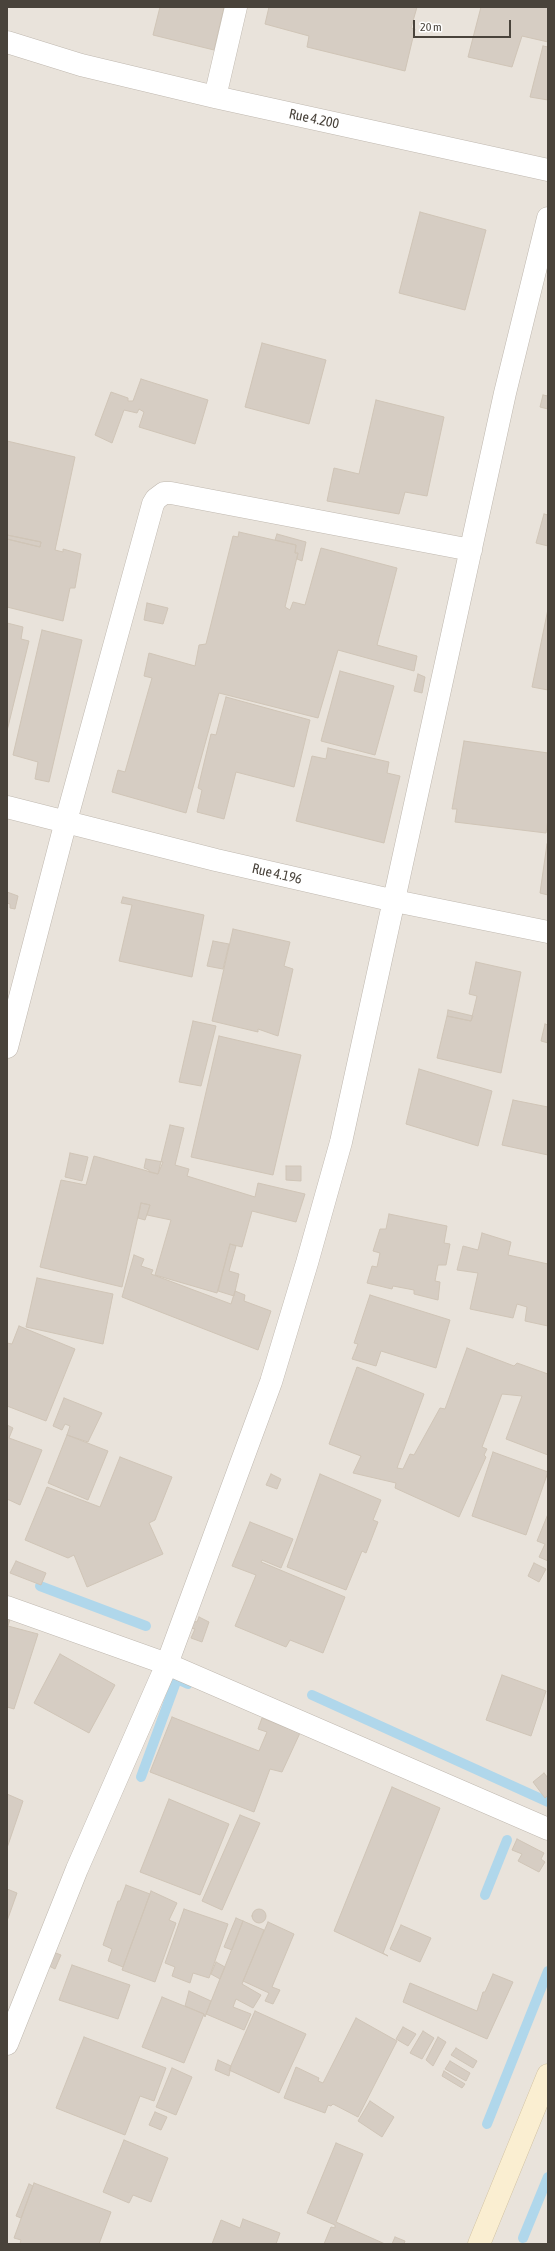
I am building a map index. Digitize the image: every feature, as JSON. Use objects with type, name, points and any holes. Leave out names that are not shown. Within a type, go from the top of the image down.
[{"type":"main road","points":[[485,2242],[548,2075]]},
{"type":"street","points":[[215,97],[236,7]]},
{"type":"street","name":"Rue 4.200","points":[[7,42],[81,64],[215,97],[548,170]]},
{"type":"street","points":[[7,2044],[77,1869],[167,1664],[271,1382],[305,1270],[341,1142],[505,394],[548,218]]},
{"type":"street","points":[[7,1047],[66,821],[153,504],[160,496],[171,493],[471,550]]},
{"type":"street","name":"Rue 4.196","points":[[7,808],[66,821],[216,860],[395,901],[548,932]]},
{"type":"street","points":[[7,1607],[167,1664],[548,1829]]},
{"type":"shaded area","points":[[7,7],[548,7],[548,2244],[7,2244]]},
{"type":"building","points":[[160,7],[224,7],[214,50],[153,35]]},
{"type":"building","points":[[269,7],[417,7],[411,28],[415,29],[405,71],[307,47],[309,36],[265,24]]},
{"type":"building","points":[[481,7],[548,7],[548,42],[522,36],[512,67],[468,57]]},
{"type":"building","points":[[543,46],[548,47],[548,100],[530,97]]},
{"type":"building","points":[[420,212],[486,230],[465,310],[399,293]]},
{"type":"building","points":[[262,343],[326,360],[309,424],[245,407]]},
{"type":"building","points":[[141,379],[208,400],[195,444],[139,427],[144,412],[139,409],[137,413],[124,410],[112,443],[95,435],[111,392],[128,398],[128,401],[133,401]]},
{"type":"building","points":[[543,395],[548,396],[548,409],[540,407]]},
{"type":"building","points":[[376,400],[444,417],[427,496],[405,492],[399,514],[327,501],[334,468],[359,474]]},
{"type":"building","points":[[7,441],[75,457],[55,550],[63,552],[63,549],[81,554],[75,588],[70,588],[63,621],[7,607],[7,539],[40,547],[41,542],[7,535]]},
{"type":"building","points":[[544,514],[548,515],[548,546],[536,543]]},
{"type":"building","points":[[239,532],[296,545],[295,553],[298,553],[285,607],[290,610],[293,602],[305,605],[321,548],[397,568],[377,645],[417,656],[414,671],[338,650],[318,718],[219,693],[186,813],[112,792],[118,770],[125,772],[152,678],[144,676],[149,653],[195,666],[199,645],[206,644],[233,536],[238,537]]},
{"type":"building","points":[[277,534],[306,542],[302,561],[297,559],[298,553],[295,553],[296,545],[275,540]]},
{"type":"building","points":[[7,535],[41,542],[40,547],[7,539]]},
{"type":"building","points":[[147,603],[168,608],[163,624],[144,620]]},
{"type":"building","points":[[548,609],[548,690],[532,687]]},
{"type":"building","points":[[7,623],[23,627],[21,639],[29,641],[7,731]]},
{"type":"building","points":[[42,630],[82,640],[49,782],[35,779],[38,762],[13,755]]},
{"type":"building","points":[[340,671],[394,686],[375,755],[321,741]]},
{"type":"building","points":[[418,674],[425,677],[422,693],[414,691]]},
{"type":"building","points":[[226,697],[310,720],[294,787],[236,772],[224,819],[197,812],[202,790],[198,788],[211,734],[216,735]]},
{"type":"building","points":[[464,741],[548,753],[548,819],[546,833],[455,822],[457,809],[452,809]]},
{"type":"building","points":[[328,748],[389,762],[387,773],[400,776],[384,843],[296,821],[312,756],[326,759]]},
{"type":"building","points":[[548,844],[548,895],[540,893]]},
{"type":"building","points":[[7,892],[18,896],[15,909],[10,908],[10,904],[7,903]]},
{"type":"building","points":[[123,897],[204,915],[192,977],[119,961],[132,905],[121,903]]},
{"type":"building","points":[[233,929],[290,942],[284,966],[293,969],[278,1036],[258,1029],[258,1032],[212,1021]]},
{"type":"building","points":[[213,941],[229,944],[223,969],[207,966]]},
{"type":"building","points":[[476,962],[521,972],[501,1073],[437,1058],[447,1016],[471,1021],[477,996],[469,994]]},
{"type":"building","points":[[448,1010],[473,1016],[471,1021],[447,1016]]},
{"type":"building","points":[[193,1021],[216,1026],[201,1086],[179,1082]]},
{"type":"building","points":[[545,1024],[548,1025],[548,1043],[541,1041]]},
{"type":"building","points":[[219,1036],[301,1055],[273,1175],[191,1157]]},
{"type":"building","points":[[419,1069],[492,1091],[478,1146],[406,1124]]},
{"type":"building","points":[[513,1100],[548,1107],[548,1155],[502,1145]]},
{"type":"building","points":[[170,1125],[184,1128],[175,1165],[189,1169],[187,1176],[255,1197],[258,1183],[305,1194],[296,1222],[252,1211],[242,1247],[230,1244],[217,1293],[155,1275],[171,1220],[147,1215],[150,1205],[141,1203],[122,1287],[40,1267],[61,1180],[86,1185],[94,1156],[158,1174]]},
{"type":"building","points":[[70,1153],[88,1157],[82,1181],[65,1177]]},
{"type":"building","points":[[146,1159],[163,1162],[158,1174],[149,1172],[149,1170],[144,1168]]},
{"type":"building","points":[[286,1166],[301,1166],[301,1181],[286,1180]]},
{"type":"building","points":[[141,1203],[150,1205],[145,1220],[138,1218]]},
{"type":"building","points":[[389,1214],[447,1226],[444,1243],[450,1244],[446,1265],[438,1265],[435,1281],[440,1282],[438,1300],[414,1294],[414,1290],[393,1286],[392,1289],[367,1283],[372,1266],[377,1267],[380,1253],[373,1251],[380,1229],[386,1229]]},
{"type":"building","points":[[482,1233],[511,1242],[508,1255],[548,1264],[548,1326],[525,1321],[527,1307],[517,1304],[513,1318],[470,1309],[478,1273],[457,1270],[463,1246],[478,1250]]},
{"type":"building","points":[[230,1244],[236,1246],[229,1271],[239,1274],[234,1296],[218,1291]]},
{"type":"building","points":[[134,1255],[144,1259],[141,1266],[153,1270],[151,1274],[231,1304],[235,1291],[245,1295],[244,1301],[271,1311],[258,1350],[122,1297]]},
{"type":"building","points":[[37,1278],[113,1294],[103,1344],[26,1327]]},
{"type":"building","points":[[370,1295],[450,1320],[436,1368],[381,1351],[376,1366],[352,1359],[358,1344],[354,1343]]},
{"type":"building","points":[[19,1326],[75,1349],[46,1421],[7,1406],[7,1343],[12,1344]]},
{"type":"building","points":[[467,1348],[514,1366],[517,1363],[548,1374],[548,1455],[506,1439],[522,1396],[502,1394],[482,1447],[487,1449],[484,1455],[486,1457],[459,1517],[395,1488],[396,1483],[353,1473],[361,1456],[329,1444],[357,1367],[424,1394],[397,1468],[403,1469],[410,1454],[414,1455],[440,1408],[445,1409]]},
{"type":"building","points":[[64,1398],[102,1413],[88,1442],[67,1435],[70,1426],[65,1424],[62,1430],[53,1426]]},
{"type":"building","points":[[7,1425],[13,1428],[9,1438],[42,1450],[20,1505],[7,1499]]},
{"type":"building","points":[[67,1435],[108,1451],[88,1500],[48,1483]]},
{"type":"building","points":[[493,1452],[548,1472],[526,1535],[472,1516]]},
{"type":"building","points":[[120,1457],[172,1477],[155,1520],[149,1523],[163,1554],[87,1587],[74,1555],[68,1558],[25,1540],[47,1487],[100,1507]]},
{"type":"building","points":[[271,1474],[281,1479],[277,1489],[266,1485]]},
{"type":"building","points":[[320,1474],[381,1500],[373,1520],[378,1522],[366,1553],[362,1551],[346,1590],[287,1567]]},
{"type":"building","points":[[548,1514],[548,1561],[539,1557],[545,1544],[537,1541]]},
{"type":"building","points":[[250,1522],[293,1539],[281,1568],[262,1560],[261,1562],[345,1597],[323,1653],[290,1640],[286,1647],[235,1626],[256,1575],[232,1566]]},
{"type":"building","points":[[16,1561],[46,1573],[41,1585],[10,1573]]},
{"type":"building","points":[[534,1563],[546,1569],[539,1582],[528,1576]]},
{"type":"building","points":[[199,1617],[209,1622],[202,1642],[191,1638],[195,1629],[190,1628],[193,1621],[197,1622]]},
{"type":"building","points":[[7,1618],[10,1619],[8,1626],[38,1634],[14,1709],[7,1707]]},
{"type":"building","points":[[60,1654],[115,1685],[89,1733],[34,1703]]},
{"type":"building","points":[[502,1675],[546,1691],[531,1736],[486,1720]]},
{"type":"building","points":[[172,1717],[259,1751],[267,1732],[258,1729],[262,1718],[300,1733],[282,1772],[270,1769],[254,1812],[150,1772]]},
{"type":"building","points":[[544,1773],[548,1778],[548,1795],[545,1798],[533,1782]]},
{"type":"building","points":[[392,1787],[440,1808],[383,1953],[388,1956],[334,1931]]},
{"type":"building","points":[[7,1794],[23,1801],[7,1848]]},
{"type":"building","points":[[169,1799],[229,1824],[200,1895],[140,1872]]},
{"type":"building","points":[[240,1815],[260,1823],[222,1910],[202,1901]]},
{"type":"building","points":[[517,1839],[544,1853],[541,1859],[545,1862],[539,1872],[518,1861],[522,1854],[512,1850]]},
{"type":"building","points":[[126,1885],[150,1894],[123,1967],[108,1961],[112,1949],[103,1945],[118,1901],[120,1901]]},
{"type":"building","points":[[7,1889],[17,1893],[7,1921]]},
{"type":"building","points":[[151,1891],[177,1903],[169,1920],[176,1923],[155,1982],[122,1970]]},
{"type":"building","points":[[184,1909],[228,1924],[209,1978],[193,1973],[190,1983],[172,1976],[175,1967],[165,1963]]},
{"type":"building","points":[[259,1909],[264,1911],[266,1916],[264,1921],[259,1923],[254,1921],[252,1916],[254,1911]]},
{"type":"building","points":[[236,1918],[243,1921],[232,1950],[224,1947]]},
{"type":"building","points":[[243,1921],[264,1930],[242,1984],[261,1995],[253,2008],[236,1999],[233,2007],[251,2014],[244,2030],[206,2014]]},
{"type":"building","points":[[268,1922],[294,1934],[272,1987],[280,1990],[273,2004],[265,2001],[269,1993],[243,1981]]},
{"type":"building","points":[[401,1925],[431,1938],[420,1962],[390,1949]]},
{"type":"building","points":[[48,1950],[61,1955],[55,1969],[43,1963]]},
{"type":"building","points":[[216,1962],[225,1967],[220,1979],[211,1974]]},
{"type":"building","points":[[72,1965],[130,1985],[118,2019],[59,2000]]},
{"type":"building","points":[[493,1974],[513,1982],[487,2039],[403,2002],[410,1983],[477,2011],[483,1992],[485,1992]]},
{"type":"building","points":[[189,1991],[211,2001],[205,2017],[204,2014],[185,2006]]},
{"type":"building","points":[[162,1997],[204,2014],[184,2063],[142,2047]]},
{"type":"building","points":[[255,2011],[306,2034],[279,2093],[229,2070]]},
{"type":"building","points":[[356,2018],[397,2041],[358,2117],[333,2104],[331,2106],[328,2105],[325,2113],[284,2098],[296,2067],[319,2078],[318,2081],[323,2083]]},
{"type":"building","points":[[403,2027],[416,2034],[408,2046],[396,2039]]},
{"type":"building","points":[[423,2031],[434,2038],[422,2059],[410,2053]]},
{"type":"building","points":[[84,2037],[166,2068],[154,2101],[140,2096],[125,2135],[56,2108]]},
{"type":"building","points":[[438,2037],[446,2042],[433,2066],[426,2060]]},
{"type":"building","points":[[456,2048],[477,2061],[473,2068],[451,2055]]},
{"type":"building","points":[[218,2060],[231,2066],[229,2076],[215,2070]]},
{"type":"building","points":[[450,2061],[470,2073],[466,2081],[445,2069]]},
{"type":"building","points":[[172,2068],[192,2077],[176,2115],[156,2107]]},
{"type":"building","points":[[444,2071],[465,2084],[462,2088],[442,2076]]},
{"type":"building","points":[[370,2101],[394,2117],[382,2137],[358,2121]]},
{"type":"building","points":[[155,2112],[167,2117],[161,2130],[149,2125]]},
{"type":"building","points":[[124,2140],[168,2158],[151,2202],[133,2195],[129,2203],[103,2192]]},
{"type":"building","points":[[336,2143],[363,2154],[336,2222],[385,2244],[324,2244],[331,2227],[335,2228],[335,2225],[307,2213]]},
{"type":"building","points":[[34,2183],[111,2212],[99,2244],[20,2244],[21,2240],[14,2238]]},
{"type":"building","points":[[29,2184],[33,2186],[21,2218],[16,2216]]},
{"type":"building","points":[[243,2219],[280,2233],[276,2244],[212,2244],[221,2220],[240,2228]]},
{"type":"building","points":[[395,2237],[405,2241],[404,2244],[392,2244]]},
{"type":"waterway","points":[[40,1586],[146,1626]]},
{"type":"waterway","points":[[141,1777],[177,1679],[188,1684]]},
{"type":"waterway","points":[[312,1695],[548,1802]]},
{"type":"waterway","points":[[485,1895],[507,1840]]},
{"type":"waterway","points":[[487,2124],[548,1971]]},
{"type":"waterway","points":[[523,2238],[548,2177]]}]
